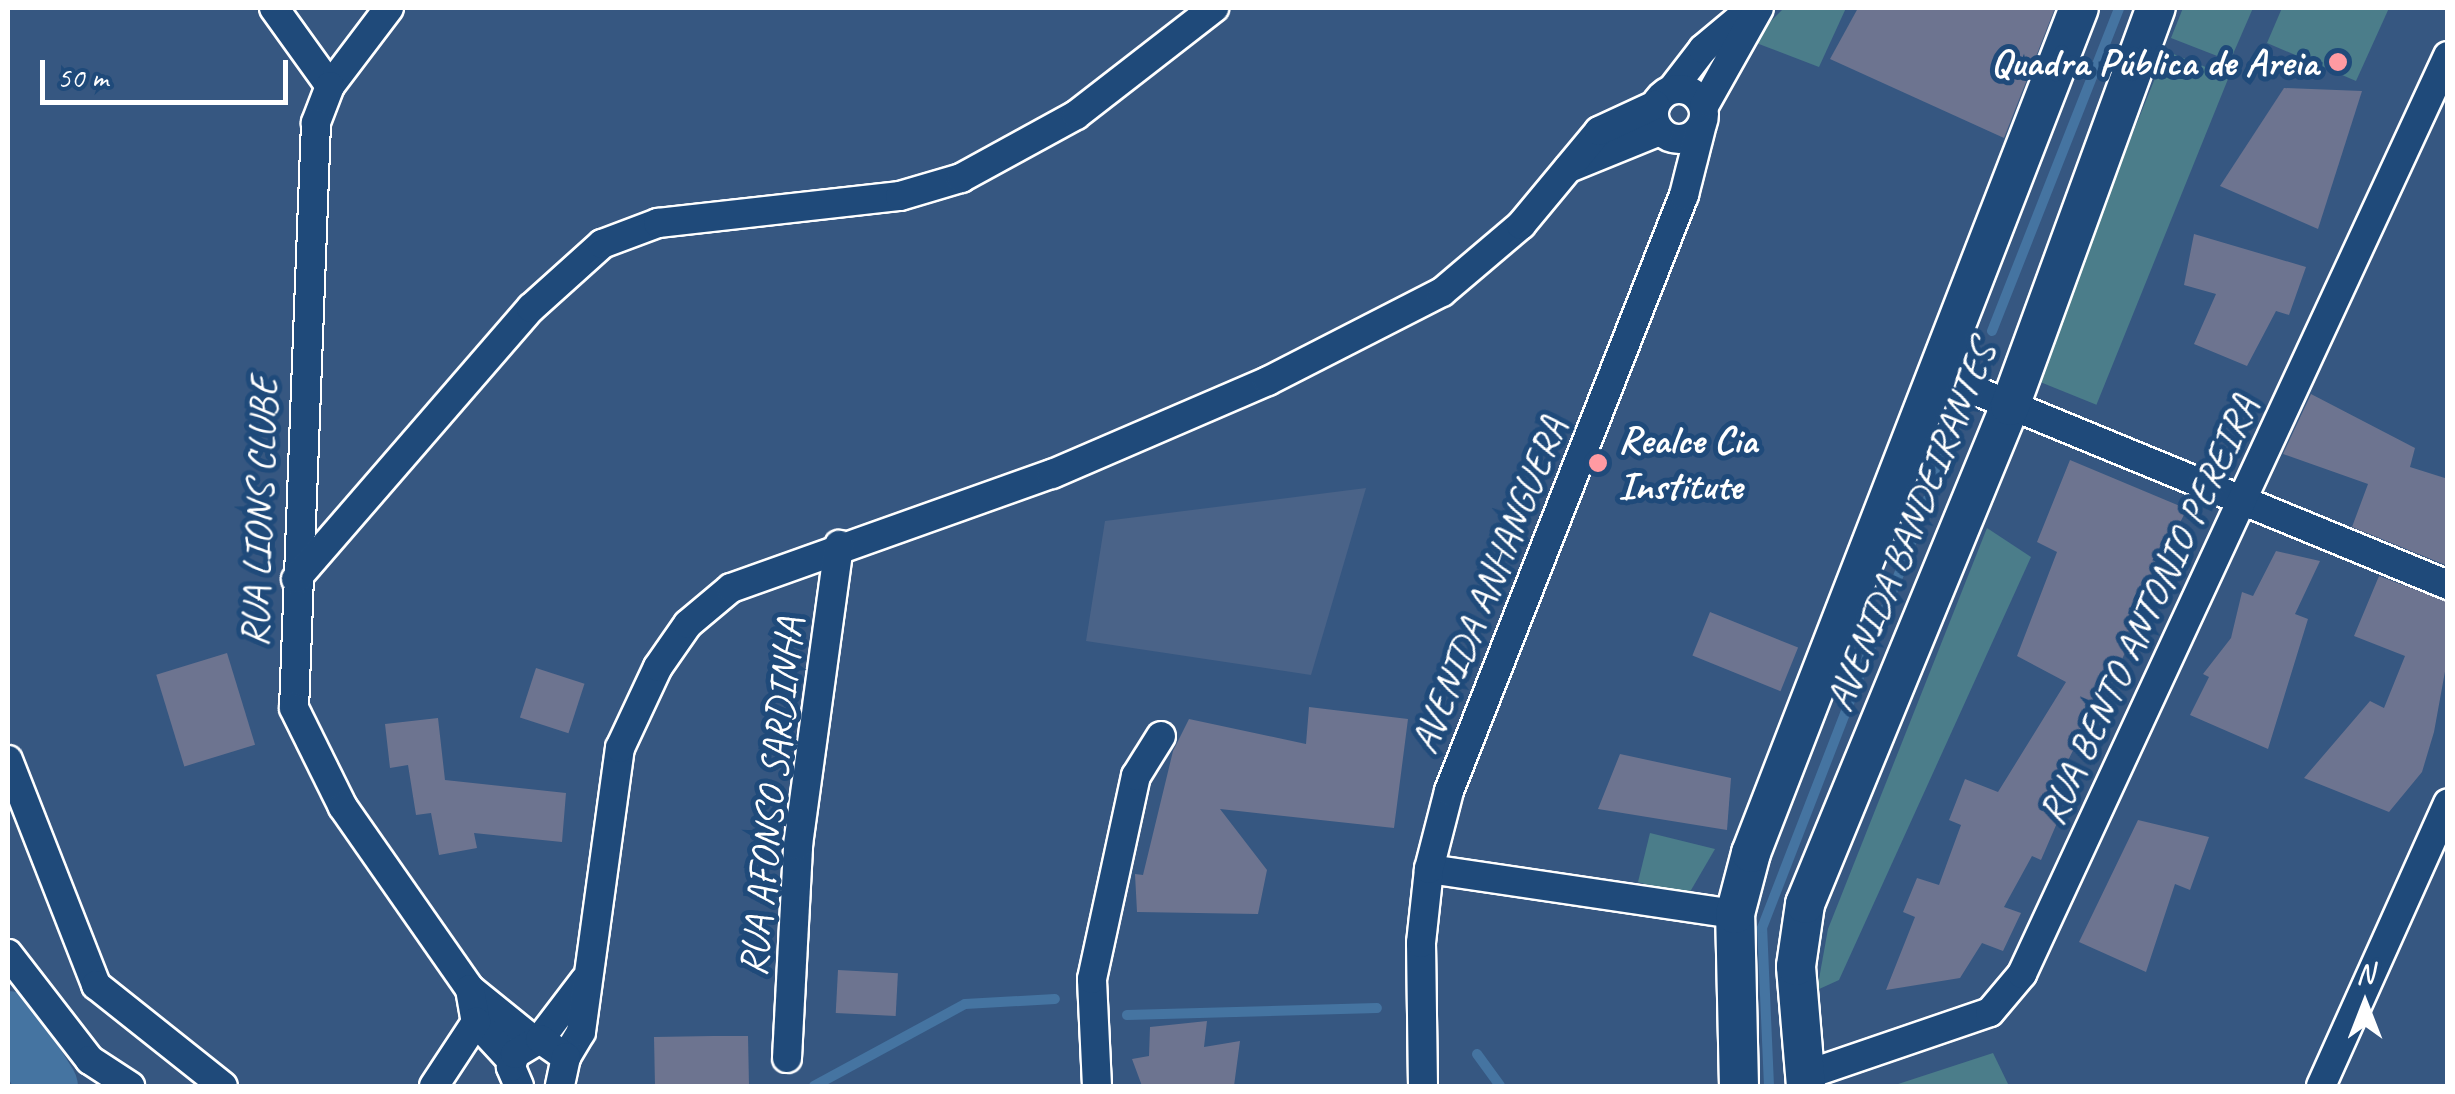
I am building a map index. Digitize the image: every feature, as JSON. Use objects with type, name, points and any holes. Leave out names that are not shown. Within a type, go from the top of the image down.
[{"type":"street","points":[[274,8],[330,86],[389,8]]},
{"type":"street","points":[[296,579],[532,308],[602,244],[658,223],[900,196],[961,178],[1076,115],[1214,8]]},
{"type":"street","points":[[1663,108],[1703,49],[1756,8]]},
{"type":"street","name":"AVENIDA ANHANGUERA","points":[[1423,1086],[1421,943],[1429,869],[1450,791],[1678,210],[1702,117],[1756,8]]},
{"type":"street","name":"AVENIDA BANDEIRANTES","points":[[1739,1086],[1736,914],[1751,853],[2079,8]]},
{"type":"street","name":"AVENIDA BANDEIRANTES","points":[[1806,1081],[1796,966],[1805,904],[2010,406],[2156,8]]},
{"type":"street","name":"RUA BENTO ANTONIO PEREIRA","points":[[1806,1081],[2002,1004],[2024,972],[2448,56]]},
{"type":"street","name":"RUA LIONS CLUBE","points":[[330,86],[312,151],[293,676],[300,723],[343,808],[470,989],[537,1040],[566,1077]]},
{"type":"street","points":[[566,1077],[581,1032],[584,982],[620,748],[658,668],[688,624],[731,588],[838,546],[951,512],[1124,444],[1268,381],[1442,292],[1520,225],[1599,131],[1694,93],[1702,117],[1681,139],[1663,108]]},
{"type":"street","points":[[1935,374],[2448,585]]},
{"type":"street","name":"RUA AFONSO SARDINHA","points":[[787,1058],[798,845],[838,546]]},
{"type":"street","points":[[1097,1086],[1092,979],[1136,776],[1161,736]]},
{"type":"street","points":[[8,760],[96,985],[223,1086]]},
{"type":"street","points":[[2321,1086],[2448,803]]},
{"type":"street","points":[[1429,869],[1736,914]]},
{"type":"street","points":[[8,954],[90,1060],[130,1086]]},
{"type":"street","points":[[434,1086],[476,1022],[512,1075],[584,982]]},
{"type":"street","name":"RUA LIONS CLUBE","points":[[470,989],[476,1022]]},
{"type":"shaded area","points":[[1366,488],[1311,675],[1086,641],[1105,521]]},
{"type":"green space","points":[[1784,8],[1846,8],[1819,67],[1751,41]]},
{"type":"green space","points":[[2183,8],[2253,8],[2230,61],[2171,38]]},
{"type":"green space","name":"Quadra Pública de Areia","points":[[2282,8],[2389,8],[2356,81],[2267,43]]},
{"type":"green space","points":[[2166,51],[2229,76],[2096,405],[2033,379]]},
{"type":"green space","points":[[1987,528],[2031,557],[1839,980],[1817,990],[1828,929]]},
{"type":"green space","points":[[1650,833],[1715,849],[1687,897],[1638,882]]},
{"type":"green space","points":[[1993,1053],[2009,1086],[1892,1086]]},
{"type":"building","points":[[1858,8],[2055,8],[2004,138],[1830,59]]},
{"type":"building","points":[[2284,88],[2362,91],[2318,229],[2220,186]]},
{"type":"building","points":[[2194,234],[2306,267],[2289,315],[2276,311],[2247,366],[2194,344],[2216,294],[2184,285]]},
{"type":"building","points":[[2311,394],[2415,448],[2410,467],[2448,479],[2448,566],[2352,527],[2368,484],[2283,454]]},
{"type":"building","points":[[2070,460],[2187,509],[2136,608],[2142,610],[2105,702],[2099,699],[2043,810],[2060,816],[2041,860],[2032,856],[2004,907],[2021,913],[2003,951],[1982,943],[1960,978],[1886,990],[1915,917],[1903,912],[1917,878],[1939,885],[1961,825],[1949,820],[1965,779],[1998,792],[2066,682],[2017,656],[2057,552],[2037,542]]},
{"type":"building","points":[[2276,551],[2320,561],[2295,614],[2308,619],[2268,749],[2190,715],[2209,677],[2203,674],[2231,638],[2242,592],[2253,596]]},
{"type":"building","points":[[2379,576],[2448,602],[2448,655],[2434,732],[2422,772],[2389,812],[2304,778],[2370,701],[2384,708],[2405,656],[2354,636]]},
{"type":"building","points":[[1710,612],[1798,648],[1780,691],[1692,656]]},
{"type":"building","points":[[227,653],[255,745],[184,766],[156,675]]},
{"type":"building","points":[[536,668],[585,684],[568,733],[520,717]]},
{"type":"building","points":[[1309,707],[1408,719],[1394,828],[1220,809],[1267,870],[1258,914],[1137,912],[1135,874],[1143,875],[1173,751],[1189,719],[1306,744]]},
{"type":"building","points":[[438,718],[445,780],[566,793],[562,842],[474,833],[477,848],[439,855],[431,813],[416,815],[408,765],[390,768],[385,724]]},
{"type":"building","points":[[1620,754],[1731,778],[1727,830],[1598,809]]},
{"type":"building","points":[[2138,820],[2209,837],[2190,890],[2175,884],[2146,972],[2079,942]]},
{"type":"building","points":[[838,970],[898,973],[896,1016],[836,1013]]},
{"type":"building","points":[[1207,1021],[1204,1047],[1240,1041],[1234,1086],[1142,1086],[1132,1059],[1149,1056],[1150,1027]]},
{"type":"building","points":[[748,1036],[749,1086],[655,1086],[654,1037]]},
{"type":"waterway","points":[[1992,331],[2119,8]]},
{"type":"waterway","points":[[1769,1086],[1762,928],[1961,414]]},
{"type":"waterway","points":[[814,1086],[965,1004],[1055,999]]},
{"type":"waterway","points":[[1127,1015],[1377,1008]]},
{"type":"waterway","points":[[8,1021],[48,1086]]},
{"type":"waterway","points":[[1477,1054],[1500,1086]]},
{"type":"place","name":"Quadra Pública de Areia","points":[[2338,62]]},
{"type":"place","name":"Realce Cia Institute","points":[[1598,463]]}]
